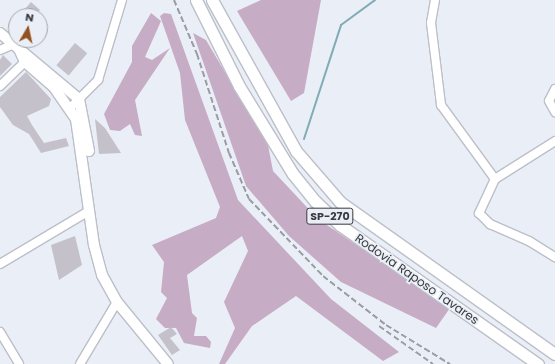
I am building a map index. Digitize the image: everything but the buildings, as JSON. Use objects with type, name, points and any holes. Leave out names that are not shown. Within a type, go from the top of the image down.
[{"type":"highway","name":"Rodovia Raposo Tavares","points":[[196,0],[239,86],[293,174],[315,201],[340,225],[538,364]]},
{"type":"highway","name":"Rodovia Raposo Tavares","points":[[212,0],[296,151],[340,202],[555,354]]},
{"type":"main road","points":[[0,33],[8,39]]},
{"type":"main road","points":[[18,48],[25,62],[53,86],[70,108],[82,147],[89,211],[102,275],[117,302],[165,363]]},
{"type":"main road","points":[[19,48],[79,99],[89,154],[89,211]]},
{"type":"street","points":[[70,108],[100,75],[122,0]]},
{"type":"street","points":[[435,0],[431,23],[441,105],[495,179]]},
{"type":"street","points":[[0,86],[25,62]]},
{"type":"street","points":[[555,89],[549,101],[555,112]]},
{"type":"street","points":[[555,141],[495,179],[480,206],[479,213],[490,224],[529,241],[555,257]]},
{"type":"street","points":[[0,264],[89,211]]},
{"type":"street","points":[[80,364],[117,302]]},
{"type":"street","points":[[0,332],[19,364]]},
{"type":"shaded area","points":[[261,0],[321,0],[304,93],[291,101],[237,11]]},
{"type":"shaded area","points":[[151,13],[161,21],[145,57],[152,60],[170,48],[135,100],[142,136],[135,135],[130,124],[120,131],[110,130],[104,114],[132,62],[132,46]]},
{"type":"shaded area","points":[[164,13],[171,14],[238,200],[331,299],[399,352],[383,361],[296,296],[252,326],[225,364],[219,364],[235,328],[224,302],[248,251],[242,236],[187,275],[192,313],[197,318],[194,336],[206,336],[211,342],[210,348],[184,343],[176,328],[165,328],[156,319],[167,298],[161,292],[164,262],[152,245],[216,218],[220,207],[185,120],[180,73],[160,16]]},
{"type":"shaded area","points":[[193,33],[206,40],[268,145],[273,171],[318,219],[450,308],[436,328],[341,282],[289,236],[246,186]]},
{"type":"waterway","points":[[304,139],[341,25],[375,0]]},
{"type":"railway","points":[[174,0],[197,54],[229,153],[249,199],[323,276],[386,325],[450,364]]},
{"type":"railway","points":[[379,326],[433,364]]}]
